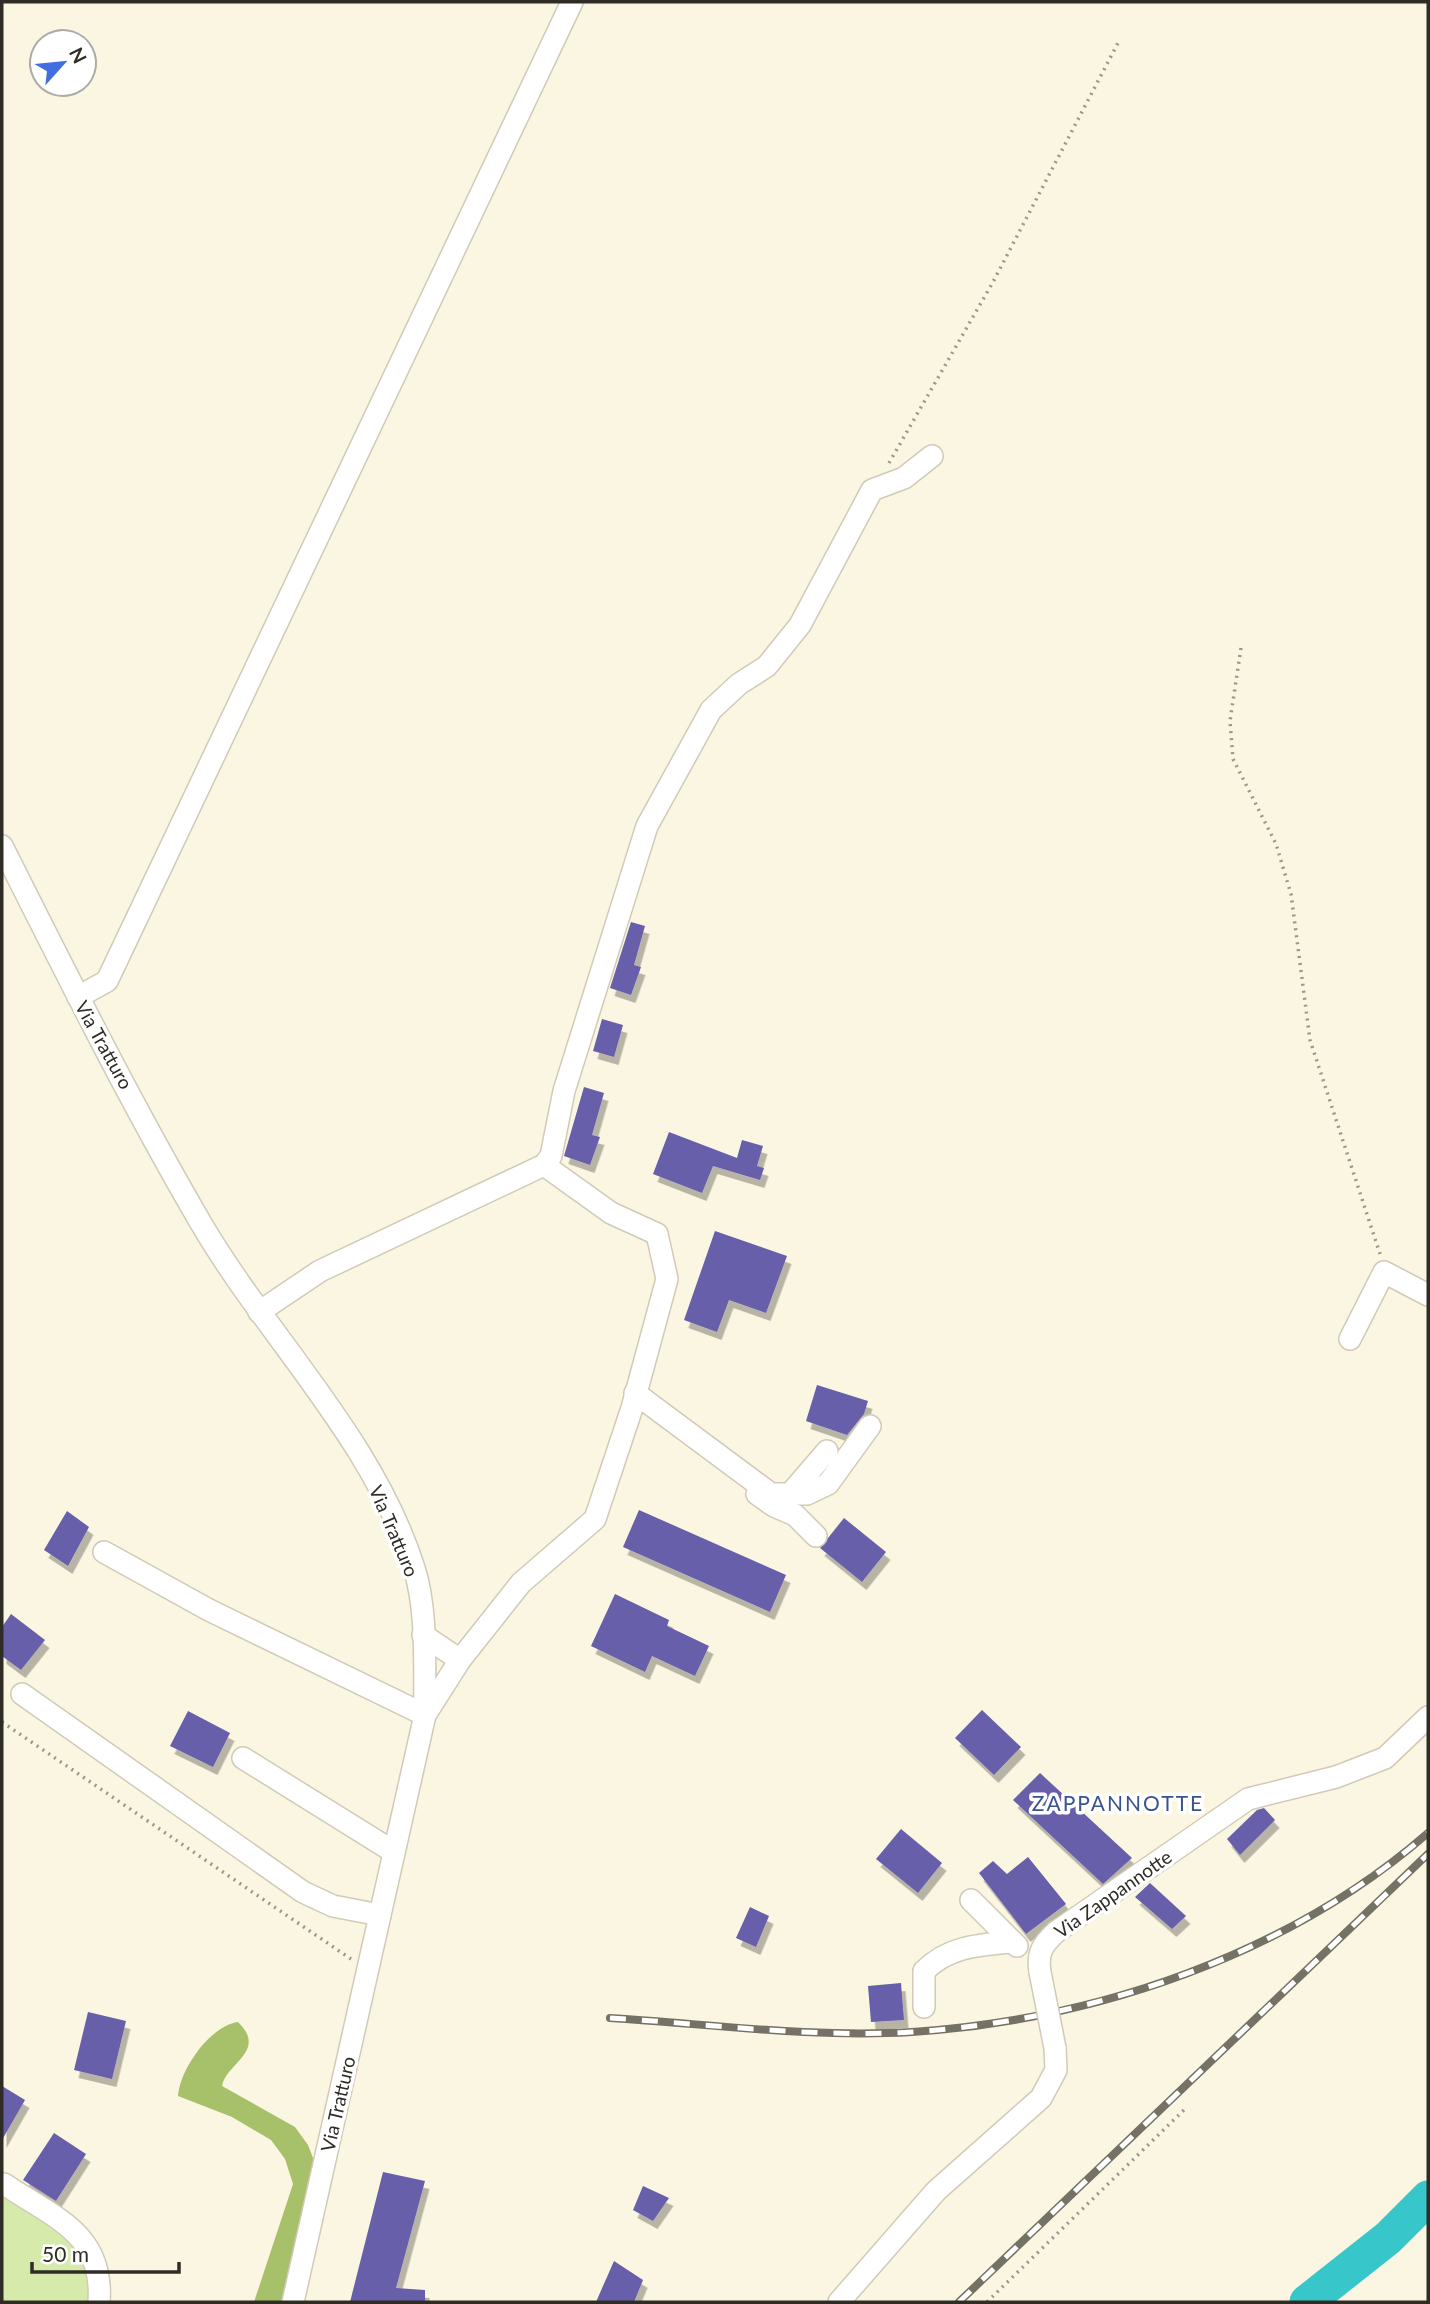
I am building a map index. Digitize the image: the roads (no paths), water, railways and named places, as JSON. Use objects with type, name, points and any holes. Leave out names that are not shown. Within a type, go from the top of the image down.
[{"type":"street","points":[[78,997],[107,981],[572,2]]},
{"type":"street","points":[[260,1312],[320,1271],[544,1166],[551,1156],[564,1091],[648,826],[683,760],[711,710],[739,684],[767,666],[800,625],[872,490],[904,478],[932,456]]},
{"type":"street","name":"Via Tratturo","points":[[2,845],[78,997],[203,1226],[260,1312],[344,1429],[386,1501],[414,1569],[424,1635],[425,1715],[293,2302]]},
{"type":"street","points":[[104,1552],[209,1610],[425,1715],[460,1660],[521,1583],[595,1519],[633,1401],[667,1279],[657,1234],[611,1213],[544,1166]]},
{"type":"street","points":[[1350,1339],[1384,1272],[1428,1295]]},
{"type":"street","points":[[633,1401],[771,1494],[807,1494],[828,1484],[870,1426]]},
{"type":"street","points":[[633,1401],[774,1506],[795,1515],[816,1536]]},
{"type":"street","points":[[790,1494],[827,1451]]},
{"type":"street","points":[[424,1635],[460,1660]]},
{"type":"street","points":[[22,1694],[303,1892],[333,1906],[380,1915]]},
{"type":"street","name":"Via Zappannotte","points":[[1039,1965],[1044,1942],[1248,1799],[1336,1777],[1385,1758],[1428,1717]]},
{"type":"street","points":[[243,1758],[394,1852]]},
{"type":"street","points":[[839,2302],[936,2190],[1041,2098],[1056,2070],[1055,2048],[1039,1965],[1010,1942],[971,1900]]},
{"type":"street","points":[[923,2007],[924,1970],[937,1958],[967,1946],[1010,1942]]},
{"type":"street","points":[[4,2184],[80,2235],[92,2251],[100,2276],[99,2302]]},
{"type":"waterway","points":[[1307,2302],[1388,2238],[1428,2198]]},
{"type":"railway","points":[[610,2018],[799,2032],[874,2033],[981,2025],[1050,2013],[1119,1996],[1186,1974],[1251,1946],[1314,1914],[1373,1876],[1428,1833]]},
{"type":"railway","points":[[959,2302],[1428,1854]]},
{"type":"district","name":"ZAPPANNOTTE","points":[[1118,1804]]}]
